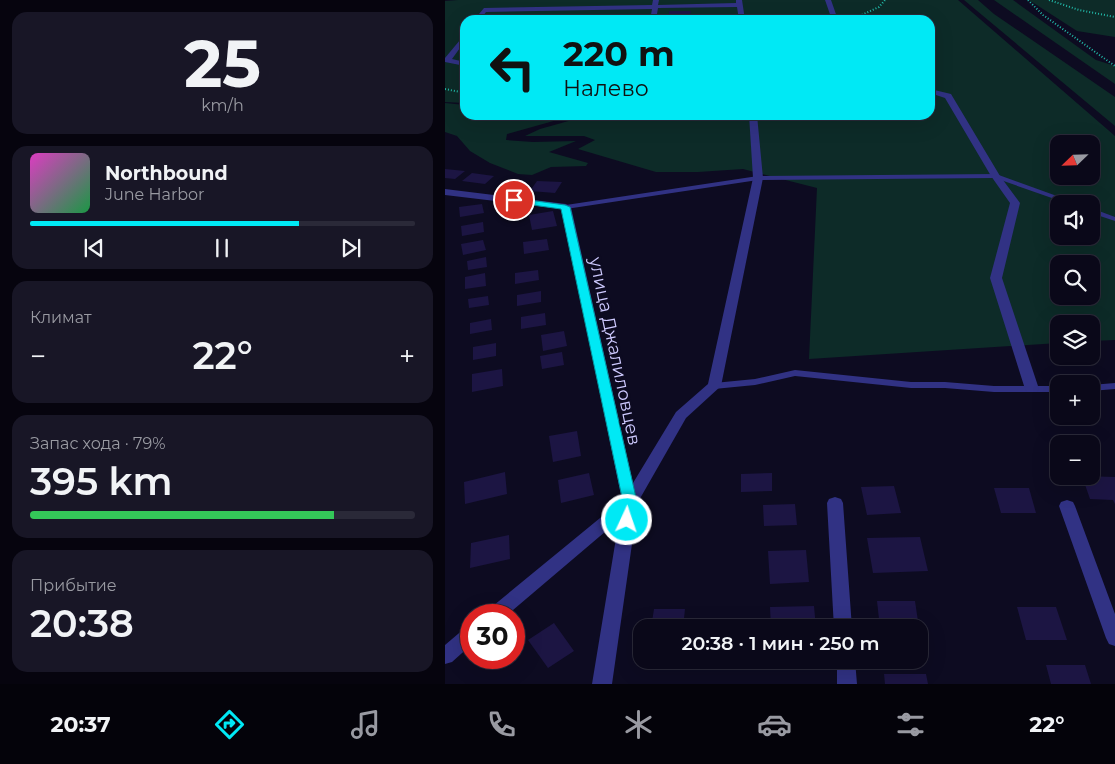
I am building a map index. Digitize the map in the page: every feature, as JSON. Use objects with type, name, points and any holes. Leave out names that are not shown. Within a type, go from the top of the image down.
[{"type":"street","points":[[569,11],[574,0]]},
{"type":"street","points":[[827,0],[833,15]]},
{"type":"street","points":[[480,15],[484,10],[569,11],[656,3],[740,3]]},
{"type":"street","points":[[460,43],[448,60],[460,63]]},
{"type":"street","points":[[935,92],[948,96],[996,176],[1015,203],[996,278],[1032,389]]},
{"type":"street","points":[[507,604],[630,502],[681,415],[714,386],[758,178],[753,120]]},
{"type":"street","points":[[445,192],[565,207]]},
{"type":"street","name":"улица Джалиловцев","points":[[565,207],[630,502]]},
{"type":"street","points":[[602,684],[630,502]]},
{"type":"street","points":[[835,503],[842,619]]},
{"type":"street","points":[[1067,506],[1115,638]]},
{"type":"street","points":[[445,656],[460,643]]},
{"type":"street","points":[[846,669],[847,684]]},
{"type":"lane","points":[[565,207],[758,178],[996,176],[1050,195]]},
{"type":"lane","points":[[1100,213],[1115,219]]},
{"type":"lane","points":[[714,386],[755,382],[795,373],[911,385],[1050,389]]},
{"type":"lane","points":[[1100,387],[1115,386]]},
{"type":"path","points":[[863,15],[879,8],[885,0]]},
{"type":"path","points":[[1028,0],[1043,15],[1115,66]]},
{"type":"path","points":[[1049,0],[1079,10],[1115,17]]},
{"type":"path","points":[[445,89],[460,92]]},
{"type":"green space","points":[[958,0],[1115,136],[1115,340],[1100,341],[1100,315],[1050,315],[1050,344],[809,359],[817,188],[743,169],[656,172],[578,149],[595,140],[584,136],[525,136],[540,129],[572,120],[935,120],[935,15],[460,15],[460,103],[445,102],[445,1]]},
{"type":"green space","points":[[964,0],[978,0],[994,14],[1115,97],[1115,126]]},
{"type":"green space","points":[[994,0],[1013,0],[1096,60],[1115,66],[1115,84]]},
{"type":"green space","points":[[1029,0],[1115,0],[1115,37],[1077,31]]},
{"type":"green space","points":[[445,103],[460,104],[460,120],[557,120],[507,134],[506,140],[533,142],[576,141],[549,152],[588,163],[586,166],[551,167],[532,175],[518,174],[490,163],[470,151],[457,136],[445,132]]},
{"type":"building","points":[[669,11],[691,11],[690,15],[669,15]]},
{"type":"building","points":[[445,169],[465,171],[455,179],[445,178]]},
{"type":"building","points":[[472,173],[494,176],[485,184],[462,181]]},
{"type":"building","points":[[537,181],[562,182],[555,193],[530,191]]},
{"type":"building","points":[[482,204],[484,213],[460,217],[459,207]]},
{"type":"building","points":[[553,211],[557,226],[532,230],[529,215]]},
{"type":"building","points":[[483,222],[484,232],[462,236],[461,226]]},
{"type":"building","points":[[547,239],[549,250],[524,254],[523,242]]},
{"type":"building","points":[[483,240],[486,250],[463,255],[461,244]]},
{"type":"building","points":[[486,257],[487,267],[468,270],[467,261]]},
{"type":"building","points":[[538,270],[539,280],[515,284],[515,273]]},
{"type":"building","points":[[485,273],[486,286],[465,289],[465,277]]},
{"type":"building","points":[[541,291],[541,302],[517,306],[517,295]]},
{"type":"building","points":[[488,296],[489,305],[469,308],[468,299]]},
{"type":"building","points":[[545,313],[546,325],[521,329],[521,317]]},
{"type":"building","points":[[491,319],[492,330],[470,334],[470,323]]},
{"type":"building","points":[[564,331],[567,346],[543,351],[541,335]]},
{"type":"building","points":[[496,343],[496,356],[473,360],[473,347]]},
{"type":"building","points":[[562,352],[564,365],[542,369],[540,356]]},
{"type":"building","points":[[502,369],[503,386],[472,392],[472,374]]},
{"type":"building","points":[[577,431],[581,456],[553,462],[549,436]]},
{"type":"building","points":[[505,472],[507,494],[465,504],[464,482]]},
{"type":"building","points":[[589,473],[594,495],[561,503],[558,480]]},
{"type":"building","points":[[772,473],[772,491],[741,492],[741,474]]},
{"type":"building","points":[[1100,477],[1115,477],[1115,504],[1113,500],[1090,499],[1085,485],[1100,485]]},
{"type":"building","points":[[894,486],[901,513],[867,515],[861,487]]},
{"type":"building","points":[[994,488],[1029,488],[1036,513],[1001,513]]},
{"type":"building","points":[[795,504],[797,525],[764,526],[763,505]]},
{"type":"building","points":[[509,535],[510,559],[470,568],[471,543]]},
{"type":"building","points":[[920,537],[928,571],[873,573],[867,538]]},
{"type":"building","points":[[806,550],[809,582],[770,584],[768,551]]},
{"type":"building","points":[[877,601],[915,601],[918,619],[879,619]]},
{"type":"building","points":[[814,606],[815,619],[771,619],[770,607]]},
{"type":"building","points":[[1017,607],[1056,607],[1067,640],[1026,640]]},
{"type":"building","points":[[654,609],[685,609],[684,619],[652,619]]},
{"type":"building","points":[[554,623],[574,651],[548,668],[528,640]]},
{"type":"building","points":[[1046,665],[1085,665],[1091,684],[1051,684]]},
{"type":"building","points":[[884,674],[926,674],[928,684],[885,684]]},
{"type":"route","points":[[514,200],[565,207],[630,502],[627,520]]}]
